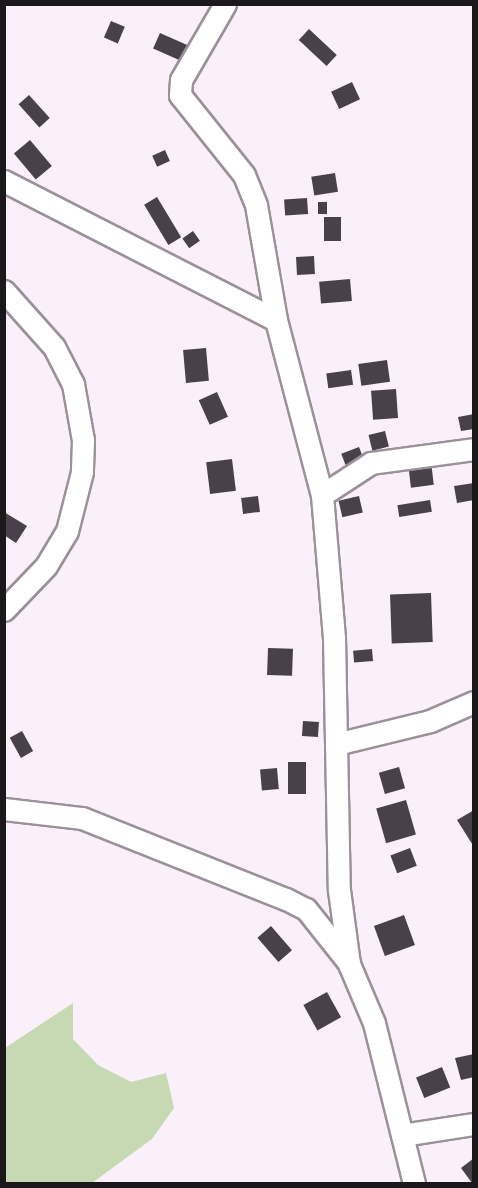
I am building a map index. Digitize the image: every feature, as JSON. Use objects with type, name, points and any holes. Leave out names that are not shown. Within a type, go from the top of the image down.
[{"type":"street","points":[[225,4],[181,80],[180,95],[244,175],[256,205],[276,320],[322,495],[334,638],[339,890],[349,964]]},
{"type":"street","points":[[4,181],[276,320]]},
{"type":"street","points":[[4,291],[54,347],[73,384],[83,440],[82,472],[67,531],[46,567],[4,610]]},
{"type":"street","points":[[322,495],[371,463],[474,449]]},
{"type":"street","points":[[336,744],[430,721],[474,702]]},
{"type":"street","points":[[4,809],[82,818],[306,909],[349,964],[374,1023],[414,1184]]},
{"type":"street","points":[[306,909],[339,890]]},
{"type":"street","points":[[402,1135],[474,1124]]},
{"type":"green space","points":[[73,1003],[73,1039],[98,1065],[131,1082],[166,1073],[174,1108],[152,1139],[92,1183],[5,1183],[5,1048]]},
{"type":"building","points":[[111,21],[125,27],[118,43],[104,38]]},
{"type":"building","points":[[309,29],[337,55],[327,66],[299,40]]},
{"type":"building","points":[[160,33],[191,47],[184,62],[153,49]]},
{"type":"building","points":[[352,82],[360,99],[339,109],[331,92]]},
{"type":"building","points":[[29,95],[50,118],[39,127],[19,104]]},
{"type":"building","points":[[30,140],[52,166],[36,180],[14,153]]},
{"type":"building","points":[[165,150],[170,161],[157,167],[152,156]]},
{"type":"building","points":[[335,173],[338,192],[314,196],[311,177]]},
{"type":"building","points":[[157,197],[181,237],[168,245],[144,205]]},
{"type":"building","points":[[307,198],[308,214],[285,216],[284,200]]},
{"type":"building","points":[[318,202],[327,202],[327,214],[318,214]]},
{"type":"building","points":[[324,217],[341,217],[341,241],[324,241]]},
{"type":"building","points":[[193,231],[200,241],[189,248],[182,238]]},
{"type":"building","points":[[314,256],[315,274],[297,275],[296,257]]},
{"type":"building","points":[[350,279],[352,301],[321,304],[319,282]]},
{"type":"building","points":[[206,348],[209,381],[186,383],[183,350]]},
{"type":"building","points":[[387,360],[390,382],[361,386],[358,364]]},
{"type":"building","points":[[351,370],[353,385],[328,388],[326,373]]},
{"type":"building","points":[[396,389],[398,418],[373,420],[371,391]]},
{"type":"building","points":[[217,392],[228,417],[210,425],[199,400]]},
{"type":"building","points":[[474,414],[474,429],[461,431],[458,417]]},
{"type":"building","points":[[385,431],[389,447],[372,451],[369,435]]},
{"type":"building","points":[[359,447],[364,460],[346,467],[341,454]]},
{"type":"building","points":[[232,459],[236,491],[210,494],[206,462]]},
{"type":"building","points":[[431,462],[434,485],[411,488],[408,465]]},
{"type":"building","points":[[474,483],[474,500],[457,503],[454,486]]},
{"type":"building","points":[[258,496],[260,512],[243,514],[241,498]]},
{"type":"building","points":[[359,496],[363,513],[342,517],[339,501]]},
{"type":"building","points":[[430,500],[432,512],[399,517],[397,505]]},
{"type":"building","points":[[4,512],[27,526],[16,543],[4,535]]},
{"type":"building","points":[[431,593],[433,642],[392,643],[390,594]]},
{"type":"building","points":[[268,648],[293,649],[292,676],[267,675]]},
{"type":"building","points":[[372,649],[373,661],[354,663],[353,651]]},
{"type":"building","points":[[303,721],[319,722],[318,737],[302,736]]},
{"type":"building","points":[[22,731],[33,751],[21,758],[10,738]]},
{"type":"building","points":[[288,762],[306,762],[306,794],[288,794]]},
{"type":"building","points":[[399,767],[405,788],[385,794],[379,773]]},
{"type":"building","points":[[277,768],[279,789],[262,790],[260,769]]},
{"type":"building","points":[[406,800],[416,835],[386,843],[376,809]]},
{"type":"building","points":[[474,810],[474,847],[457,820]]},
{"type":"building","points":[[410,848],[417,866],[397,873],[390,856]]},
{"type":"building","points":[[404,915],[415,945],[385,956],[374,926]]},
{"type":"building","points":[[271,926],[292,950],[278,962],[257,938]]},
{"type":"building","points":[[327,992],[341,1017],[317,1030],[303,1005]]},
{"type":"building","points":[[474,1054],[474,1077],[461,1080],[455,1058]]},
{"type":"building","points":[[442,1067],[450,1087],[424,1098],[416,1077]]},
{"type":"building","points":[[474,1158],[474,1181],[472,1183],[461,1168]]}]
